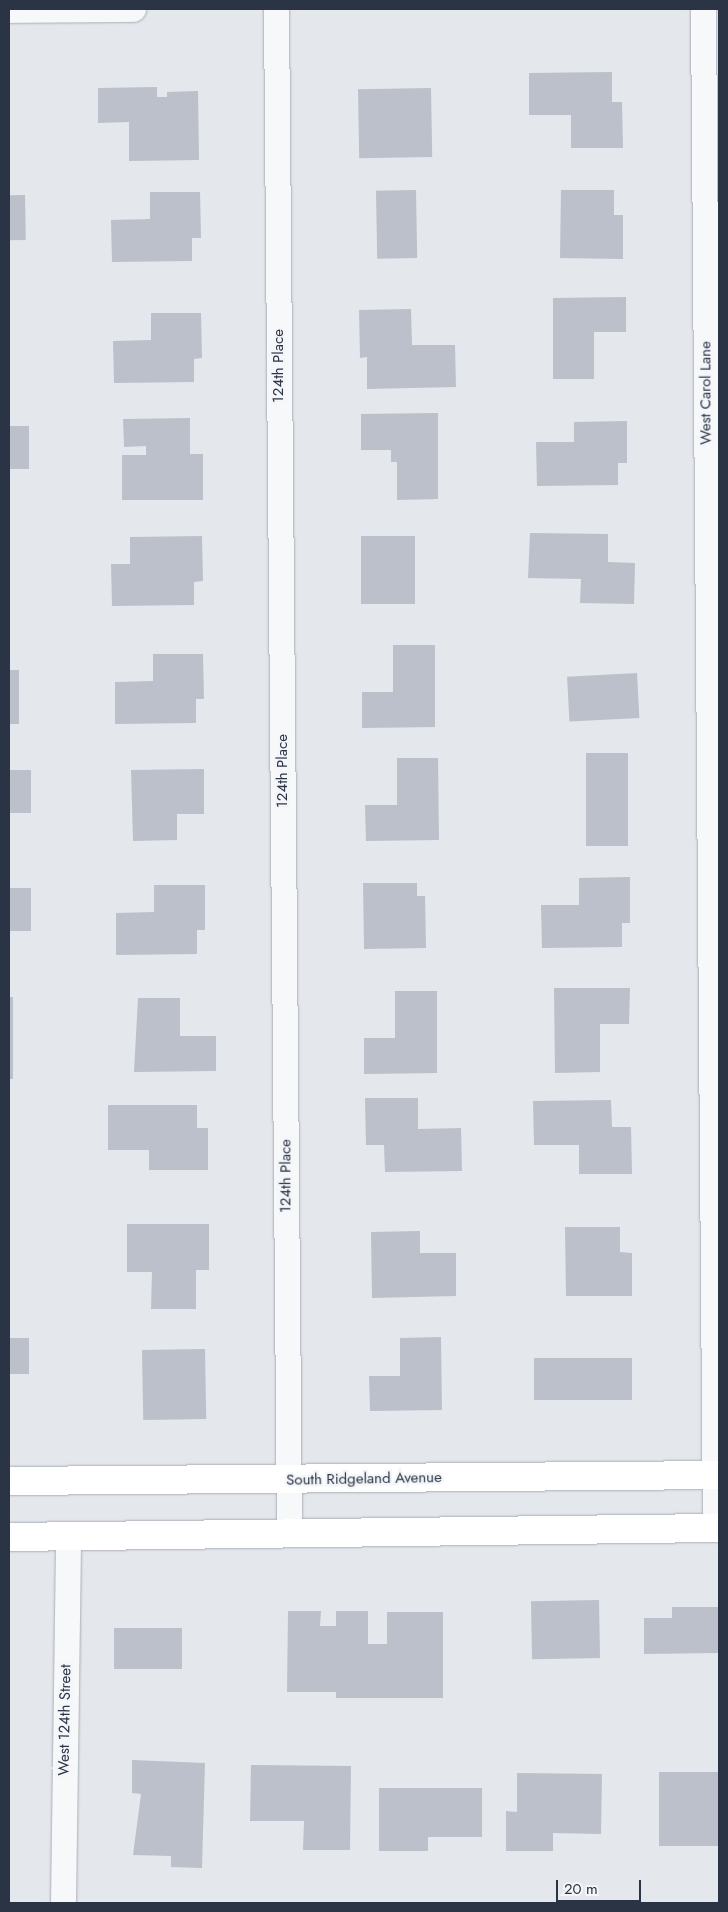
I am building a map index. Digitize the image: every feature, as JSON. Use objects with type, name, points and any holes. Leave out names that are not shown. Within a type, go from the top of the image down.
[{"type":"main road","name":"South Ridgeland Avenue","points":[[9,1481],[717,1475]]},
{"type":"main road","points":[[9,1537],[717,1528]]},
{"type":"street","points":[[9,10],[133,9]]},
{"type":"street","name":"124th Place","points":[[276,9],[289,1533]]},
{"type":"street","name":"West Carol Lane","points":[[703,9],[717,1528]]},
{"type":"street","name":"West 124th Street","points":[[63,1903],[68,1536]]},
{"type":"building","points":[[612,72],[612,102],[622,102],[623,148],[571,148],[571,115],[529,115],[529,73]]},
{"type":"building","points":[[157,87],[157,97],[167,97],[167,92],[198,91],[199,160],[129,161],[129,122],[98,123],[98,88]]},
{"type":"building","points":[[431,88],[432,157],[359,158],[358,89]]},
{"type":"building","points":[[416,190],[417,258],[377,259],[376,191]]},
{"type":"building","points":[[561,190],[614,190],[614,215],[623,215],[623,259],[560,258]]},
{"type":"building","points":[[150,192],[200,192],[201,238],[192,238],[192,261],[112,262],[111,220],[150,219]]},
{"type":"building","points":[[9,195],[25,195],[26,240],[10,240]]},
{"type":"building","points":[[626,297],[626,332],[594,332],[594,379],[553,379],[553,298]]},
{"type":"building","points":[[411,309],[412,345],[455,345],[456,387],[367,389],[367,357],[360,358],[359,310]]},
{"type":"building","points":[[151,313],[201,313],[202,358],[194,359],[194,382],[114,383],[113,341],[151,340]]},
{"type":"building","points":[[438,413],[438,499],[397,500],[397,462],[391,462],[391,450],[361,450],[361,414]]},
{"type":"building","points":[[190,418],[190,454],[203,454],[203,500],[122,500],[122,455],[146,455],[146,446],[124,447],[123,419]]},
{"type":"building","points":[[627,421],[627,463],[618,463],[618,485],[537,486],[536,442],[574,442],[574,422]]},
{"type":"building","points":[[9,426],[29,426],[29,469],[9,469]]},
{"type":"building","points":[[530,533],[608,534],[608,562],[635,563],[634,604],[580,603],[581,579],[528,578]]},
{"type":"building","points":[[202,536],[203,581],[194,582],[194,605],[112,606],[111,564],[130,564],[130,537]]},
{"type":"building","points":[[361,536],[415,536],[415,604],[361,604]]},
{"type":"building","points":[[393,645],[435,645],[435,727],[362,728],[362,692],[393,692]]},
{"type":"building","points":[[153,654],[203,654],[204,699],[196,699],[196,723],[115,724],[115,682],[153,681]]},
{"type":"building","points":[[9,670],[19,670],[19,724],[9,724]]},
{"type":"building","points":[[637,673],[639,718],[569,722],[567,677]]},
{"type":"building","points":[[586,753],[628,753],[628,846],[586,846]]},
{"type":"building","points":[[397,758],[438,758],[439,840],[366,841],[365,805],[397,805]]},
{"type":"building","points":[[204,769],[204,814],[177,814],[177,840],[133,841],[131,770]]},
{"type":"building","points":[[9,770],[31,770],[31,813],[9,813]]},
{"type":"building","points":[[630,877],[630,923],[622,923],[622,947],[542,948],[541,905],[579,905],[579,878]]},
{"type":"building","points":[[363,883],[417,883],[417,896],[425,896],[426,948],[364,949]]},
{"type":"building","points":[[154,885],[205,885],[205,930],[197,930],[197,954],[116,955],[116,913],[154,912]]},
{"type":"building","points":[[9,888],[31,888],[31,931],[9,931]]},
{"type":"building","points":[[554,988],[630,988],[629,1024],[600,1024],[600,1072],[555,1073]]},
{"type":"building","points":[[395,991],[437,991],[437,1073],[364,1074],[364,1038],[395,1038]]},
{"type":"building","points":[[9,997],[13,997],[13,1079],[9,1079]]},
{"type":"building","points":[[138,998],[180,998],[180,1036],[216,1036],[216,1071],[134,1072]]},
{"type":"building","points":[[365,1098],[418,1098],[418,1129],[461,1128],[462,1171],[385,1172],[384,1145],[366,1145]]},
{"type":"building","points":[[611,1100],[612,1127],[631,1127],[632,1174],[579,1174],[579,1145],[534,1145],[533,1101]]},
{"type":"building","points":[[108,1105],[197,1105],[197,1128],[208,1128],[208,1170],[149,1170],[149,1150],[108,1150]]},
{"type":"building","points":[[127,1224],[209,1224],[209,1270],[196,1270],[196,1309],[151,1309],[152,1272],[127,1272]]},
{"type":"building","points":[[565,1227],[620,1227],[620,1252],[632,1253],[632,1296],[566,1296]]},
{"type":"building","points":[[420,1231],[420,1253],[456,1253],[456,1296],[372,1298],[371,1232]]},
{"type":"building","points":[[441,1337],[442,1410],[370,1411],[369,1376],[400,1376],[400,1338]]},
{"type":"building","points":[[9,1338],[29,1338],[29,1374],[9,1374]]},
{"type":"building","points":[[205,1349],[206,1419],[143,1420],[142,1350]]},
{"type":"building","points":[[534,1358],[632,1358],[632,1400],[534,1400]]},
{"type":"building","points":[[599,1600],[600,1658],[532,1659],[531,1601]]},
{"type":"building","points":[[672,1607],[719,1607],[719,1653],[644,1654],[644,1618],[672,1618]]},
{"type":"building","points":[[288,1611],[321,1611],[320,1626],[336,1626],[336,1611],[368,1611],[368,1644],[387,1644],[387,1612],[443,1612],[443,1698],[336,1698],[336,1692],[287,1692]]},
{"type":"building","points":[[114,1628],[182,1628],[182,1669],[114,1669]]},
{"type":"building","points":[[132,1760],[205,1763],[202,1868],[171,1867],[171,1856],[133,1855],[141,1794],[132,1793]]},
{"type":"building","points":[[251,1765],[351,1766],[350,1850],[303,1850],[304,1821],[250,1821]]},
{"type":"building","points":[[659,1772],[719,1772],[719,1846],[659,1846]]},
{"type":"building","points":[[517,1773],[602,1774],[601,1834],[553,1833],[553,1851],[506,1851],[506,1811],[517,1812]]},
{"type":"building","points":[[379,1788],[482,1788],[482,1837],[428,1837],[428,1851],[379,1851]]}]
